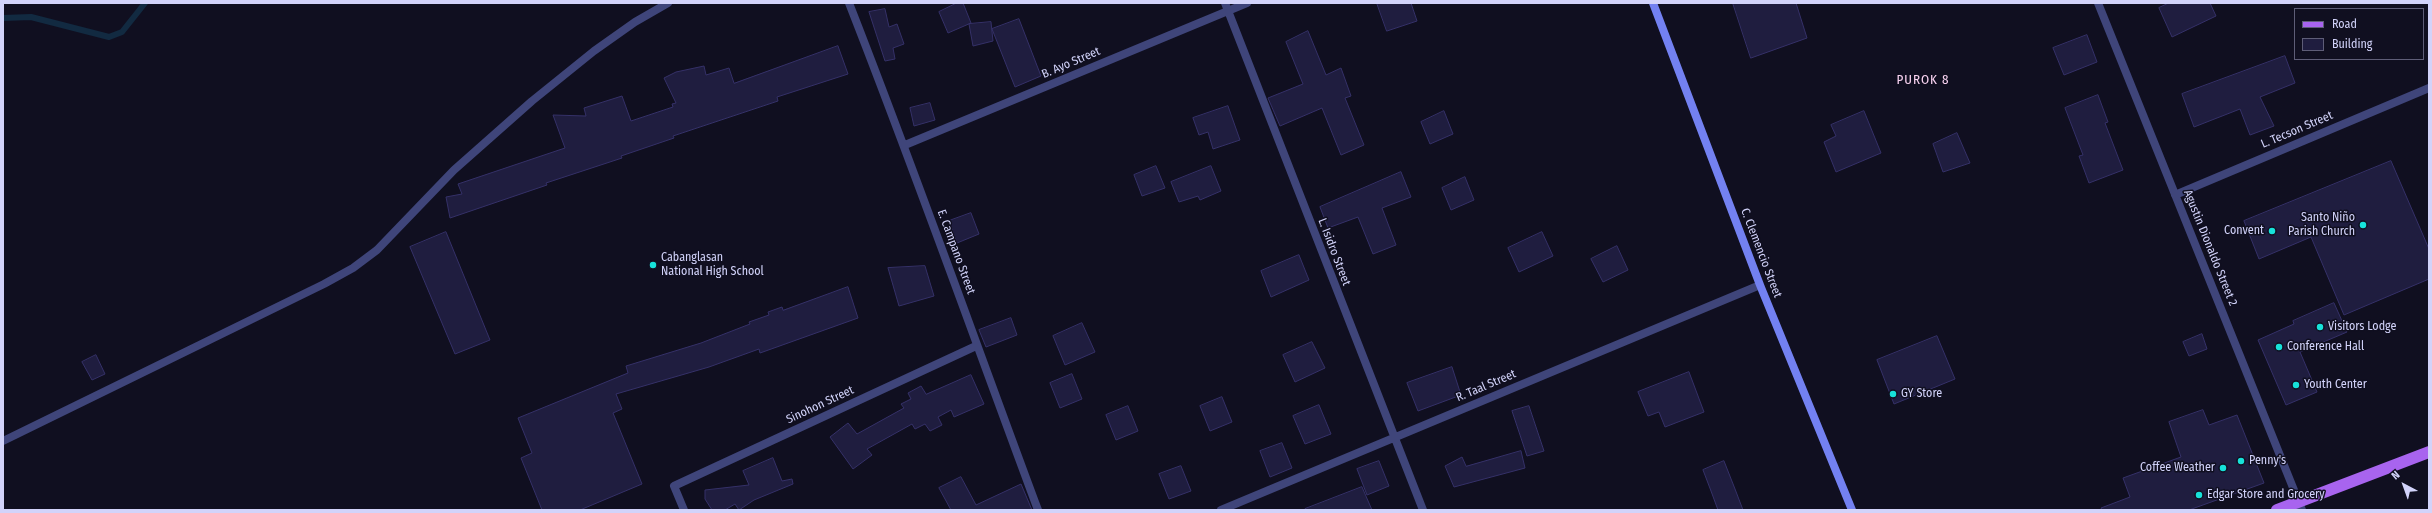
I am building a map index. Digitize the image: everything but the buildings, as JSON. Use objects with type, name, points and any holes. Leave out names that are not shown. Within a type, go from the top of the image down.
[{"type":"main road","points":[[2277,510],[2300,506],[2429,452]]},
{"type":"street","points":[[3,441],[324,284],[352,268],[377,250],[454,170],[532,101],[594,51],[635,22],[668,3]]},
{"type":"street","name":"E. Campano Street","points":[[849,3],[905,145],[976,346],[1038,510]]},
{"type":"street","name":"B. Ayo Street","points":[[905,145],[1226,7],[1247,3]]},
{"type":"street","name":"C. Clemencio Street","points":[[1653,3],[1760,285],[1852,510]]},
{"type":"street","name":"Agustin Dionaldo Street 2","points":[[2098,3],[2300,506]]},
{"type":"street","name":"L. Isidro Street","points":[[1226,7],[1393,438],[1423,510]]},
{"type":"street","name":"L. Tecson Street","points":[[2175,195],[2429,88]]},
{"type":"street","name":"R. Taal Street","points":[[1221,510],[1760,285]]},
{"type":"street","name":"Sinohon Street","points":[[684,510],[674,486],[976,346]]},
{"type":"waterway","points":[[3,18],[31,17],[109,37],[122,32],[145,3]]},
{"type":"place","name":"Santo Niño Parish Church","points":[[2363,225]]},
{"type":"place","name":"Convent","points":[[2272,231]]},
{"type":"place","name":"Cabanglasan National High School","points":[[653,265]]},
{"type":"place","name":"Visitors Lodge","points":[[2320,327]]},
{"type":"place","name":"Conference Hall","points":[[2279,347]]},
{"type":"place","name":"Youth Center","points":[[2296,385]]},
{"type":"place","name":"GY Store","points":[[1893,394]]},
{"type":"place","name":"Penny's","points":[[2241,461]]},
{"type":"place","name":"Coffee Weather","points":[[2223,468]]},
{"type":"place","name":"Edgar Store and Grocery","points":[[2199,495]]},
{"type":"district","name":"PUROK 8","points":[[1923,80]]}]
